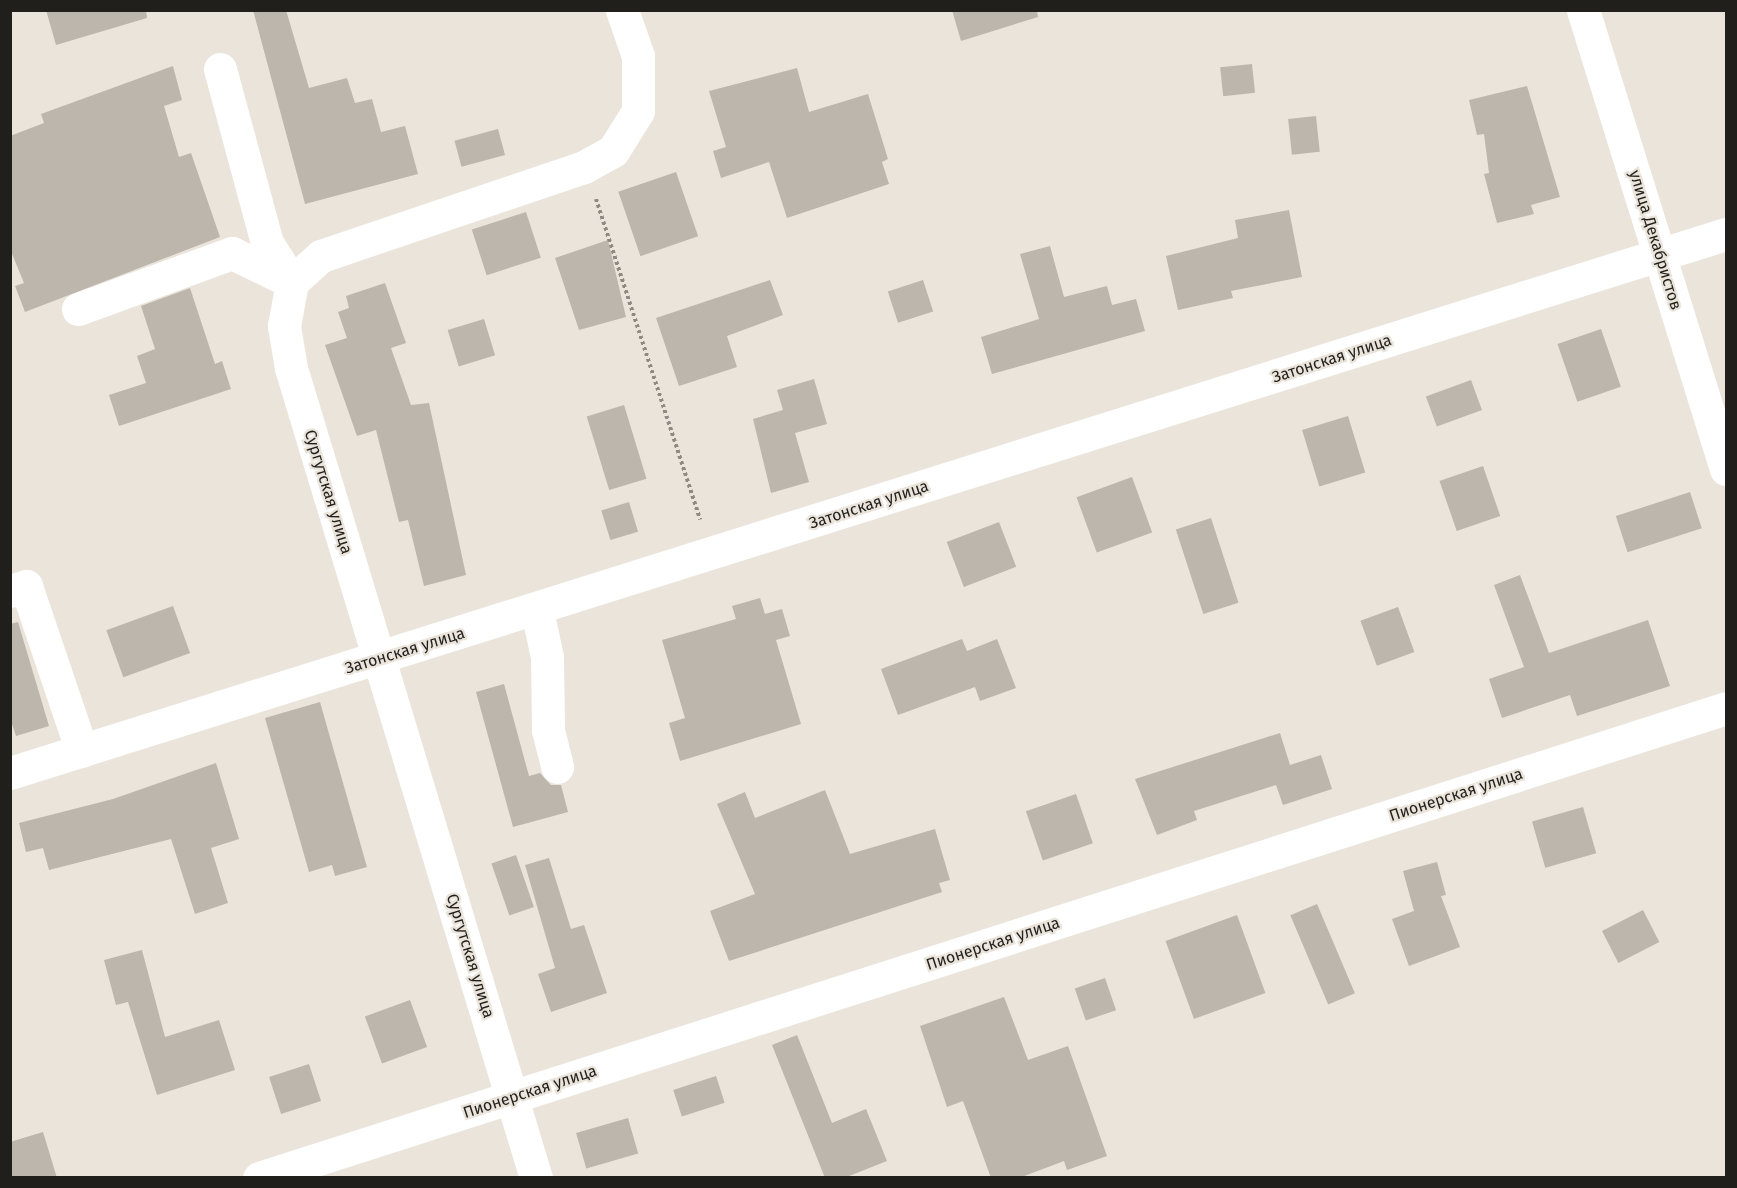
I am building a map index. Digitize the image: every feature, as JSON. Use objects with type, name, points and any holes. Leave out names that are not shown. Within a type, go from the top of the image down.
[{"type":"street","points":[[292,282],[321,256],[584,167],[613,151],[638,111],[638,56],[622,10]]},
{"type":"street","name":"улица Декабристов","points":[[1583,10],[1726,469]]},
{"type":"street","points":[[220,69],[267,243],[292,282]]},
{"type":"street","name":"Затонская улица","points":[[10,773],[379,660],[1726,234]]},
{"type":"street","points":[[78,309],[232,253],[292,282]]},
{"type":"street","name":"Сургутская улица","points":[[292,282],[284,326],[291,368],[514,1097],[536,1178]]},
{"type":"street","points":[[10,591],[26,586],[82,751]]},
{"type":"street","points":[[537,610],[547,657],[548,730],[556,767]]},
{"type":"street","name":"Пионерская улица","points":[[259,1178],[1726,708]]},
{"type":"path","points":[[584,167],[711,555]]},
{"type":"building","points":[[46,10],[146,10],[147,18],[56,45]]},
{"type":"building","points":[[253,10],[286,10],[309,88],[347,78],[355,103],[372,99],[381,132],[405,126],[418,174],[305,204]]},
{"type":"building","points":[[952,10],[1037,10],[1038,17],[961,41]]},
{"type":"building","points":[[1252,64],[1255,93],[1223,96],[1220,67]]},
{"type":"building","points":[[173,66],[182,100],[164,106],[179,157],[191,153],[220,237],[25,312],[15,286],[24,283],[10,249],[10,136],[44,123],[41,114]]},
{"type":"building","points":[[797,68],[809,112],[868,94],[888,159],[882,162],[889,184],[787,218],[769,162],[721,178],[713,151],[726,147],[709,91]]},
{"type":"building","points":[[1527,86],[1560,197],[1531,205],[1534,214],[1497,223],[1484,174],[1489,173],[1484,134],[1477,135],[1469,100]]},
{"type":"building","points":[[1316,116],[1320,152],[1292,155],[1288,119]]},
{"type":"building","points":[[498,129],[505,155],[462,167],[455,141]]},
{"type":"building","points":[[676,172],[698,236],[640,256],[618,192]]},
{"type":"building","points":[[1289,210],[1302,277],[1231,291],[1233,298],[1178,310],[1166,256],[1238,238],[1235,220]]},
{"type":"building","points":[[526,212],[541,258],[487,275],[472,230]]},
{"type":"building","points":[[608,240],[626,317],[579,330],[555,258]]},
{"type":"building","points":[[1050,246],[1064,297],[1107,286],[1112,305],[1136,299],[1145,331],[992,374],[981,337],[1039,319],[1020,254]]},
{"type":"building","points":[[770,280],[783,315],[727,336],[737,367],[679,386],[656,318]]},
{"type":"building","points":[[923,280],[933,311],[898,323],[888,291]]},
{"type":"building","points":[[385,283],[406,343],[391,348],[411,405],[429,403],[466,575],[424,586],[408,520],[399,522],[376,430],[357,436],[325,345],[347,338],[338,312],[349,308],[346,296]]},
{"type":"building","points":[[190,288],[215,364],[222,361],[231,389],[119,426],[109,395],[146,383],[137,356],[155,349],[141,306]]},
{"type":"building","points":[[484,319],[495,355],[459,366],[448,330]]},
{"type":"building","points":[[1601,329],[1621,387],[1577,402],[1558,344]]},
{"type":"building","points":[[814,379],[827,424],[795,433],[809,482],[771,493],[753,419],[783,410],[777,390]]},
{"type":"building","points":[[1471,380],[1482,410],[1437,426],[1426,396]]},
{"type":"building","points":[[624,405],[647,479],[609,490],[587,416]]},
{"type":"building","points":[[1348,416],[1365,472],[1319,486],[1302,430]]},
{"type":"building","points":[[1483,466],[1500,516],[1457,531],[1440,481]]},
{"type":"building","points":[[1132,477],[1152,532],[1097,553],[1077,497]]},
{"type":"building","points":[[1690,492],[1702,528],[1628,552],[1616,516]]},
{"type":"building","points":[[629,502],[638,532],[610,540],[601,510]]},
{"type":"building","points":[[1211,518],[1239,603],[1203,614],[1176,529]]},
{"type":"building","points":[[999,522],[1016,567],[964,587],[947,542]]},
{"type":"building","points":[[1520,575],[1549,653],[1648,620],[1670,686],[1577,716],[1570,695],[1502,718],[1489,679],[1524,667],[1494,585]]},
{"type":"building","points":[[760,598],[765,614],[782,609],[790,636],[776,640],[801,724],[680,761],[669,723],[685,718],[662,640],[736,619],[732,606]]},
{"type":"building","points":[[173,606],[190,653],[123,677],[106,630]]},
{"type":"building","points":[[1398,607],[1414,652],[1377,666],[1360,621]]},
{"type":"building","points":[[18,622],[49,726],[16,736],[10,718],[10,624]]},
{"type":"building","points":[[962,639],[967,651],[997,639],[1016,688],[980,701],[975,687],[898,715],[881,669]]},
{"type":"building","points":[[504,684],[529,776],[540,773],[551,785],[561,785],[568,812],[513,827],[476,692]]},
{"type":"building","points":[[320,702],[367,867],[335,876],[332,865],[309,872],[265,718]]},
{"type":"building","points":[[1280,733],[1290,765],[1321,755],[1332,789],[1283,805],[1276,785],[1194,811],[1197,820],[1157,835],[1135,779]]},
{"type":"building","points":[[216,763],[239,839],[211,848],[228,903],[195,914],[171,839],[49,870],[43,848],[26,852],[19,823],[113,799]]},
{"type":"building","points":[[825,790],[850,854],[935,829],[950,880],[939,883],[942,892],[729,961],[710,911],[755,894],[717,804],[745,792],[755,818]]},
{"type":"building","points":[[1076,794],[1093,843],[1043,860],[1026,811]]},
{"type":"building","points":[[1583,807],[1596,853],[1545,868],[1532,822]]},
{"type":"building","points":[[516,855],[534,907],[509,915],[491,863]]},
{"type":"building","points":[[549,858],[571,929],[584,925],[607,993],[551,1012],[538,974],[555,968],[525,865]]},
{"type":"building","points":[[1437,862],[1446,895],[1441,896],[1460,947],[1409,966],[1392,919],[1414,911],[1403,871]]},
{"type":"building","points":[[1317,904],[1355,993],[1328,1005],[1290,915]]},
{"type":"building","points":[[1643,910],[1659,942],[1618,963],[1602,931]]},
{"type":"building","points":[[1237,915],[1265,993],[1194,1019],[1166,941]]},
{"type":"building","points":[[142,950],[165,1037],[219,1020],[235,1070],[157,1095],[128,1002],[116,1005],[104,960]]},
{"type":"building","points":[[1105,978],[1116,1010],[1086,1021],[1075,988]]},
{"type":"building","points":[[1004,997],[1028,1060],[1068,1046],[1107,1156],[1067,1170],[1064,1161],[1019,1178],[991,1178],[963,1101],[947,1107],[920,1026]]},
{"type":"building","points":[[410,1000],[427,1047],[382,1063],[365,1016]]},
{"type":"building","points":[[797,1035],[832,1123],[866,1109],[887,1161],[844,1178],[825,1178],[772,1045]]},
{"type":"building","points":[[309,1064],[321,1101],[281,1114],[269,1077]]},
{"type":"building","points":[[716,1076],[725,1103],[682,1117],[673,1090]]},
{"type":"building","points":[[628,1118],[638,1154],[586,1168],[576,1133]]},
{"type":"building","points":[[43,1132],[57,1178],[10,1178],[10,1142]]}]
